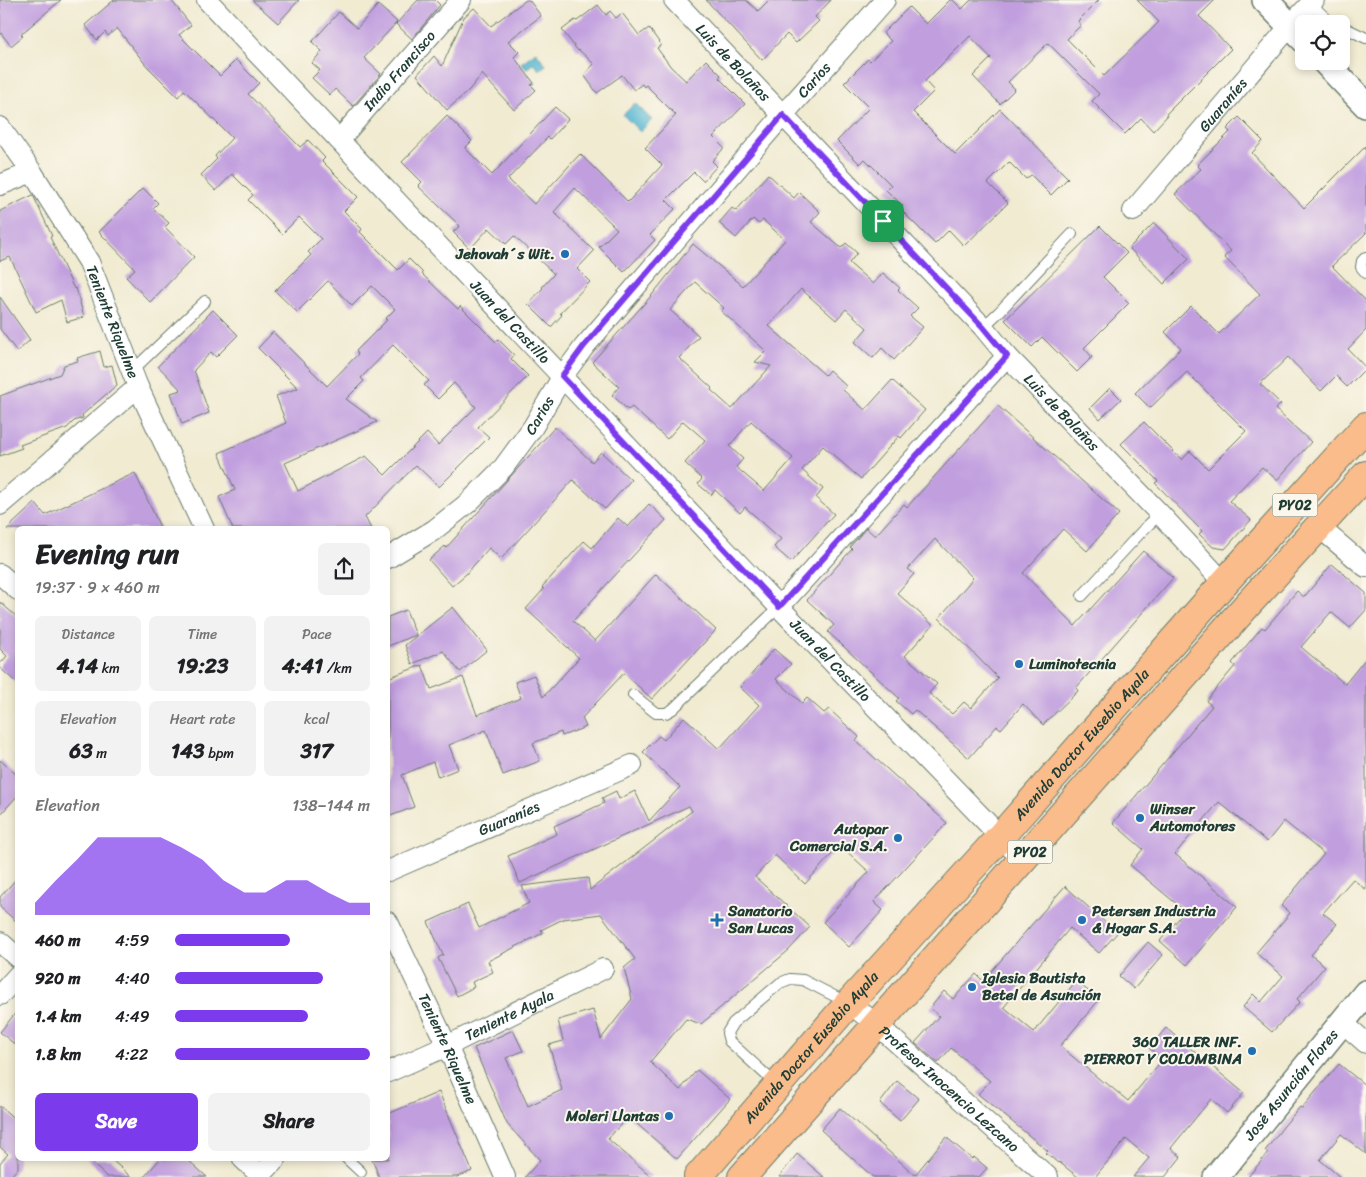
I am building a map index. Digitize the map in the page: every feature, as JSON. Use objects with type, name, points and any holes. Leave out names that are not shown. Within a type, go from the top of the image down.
[{"type":"highway","name":"Avenida Doctor Eusebio Ayala","points":[[698,1177],[849,1004],[1366,426]]},
{"type":"highway","name":"PY02","points":[[742,1177],[1235,618],[1366,475]]},
{"type":"street","name":"Juan del Castillo","points":[[207,0],[779,607],[1023,860]]},
{"type":"street","name":"Indio Francisco","points":[[339,140],[461,0]]},
{"type":"street","name":"Luis de Bolaños","points":[[674,0],[983,327],[1007,356],[1224,583]]},
{"type":"street","name":"Carios","points":[[390,557],[434,530],[468,503],[503,468],[533,427],[562,376],[584,346],[885,0]]},
{"type":"street","points":[[1265,0],[1295,31]]},
{"type":"street","name":"Guaraníes","points":[[1306,15],[1312,2]]},
{"type":"street","name":"Guaraníes","points":[[1133,211],[1295,35]]},
{"type":"street","points":[[1333,70],[1366,105]]},
{"type":"street","name":"Teniente Riquelme","points":[[0,127],[32,172],[89,262],[135,379],[203,526]]},
{"type":"street","points":[[0,185],[32,172]]},
{"type":"street","points":[[779,607],[1007,356]]},
{"type":"street","points":[[0,504],[135,379]]},
{"type":"street","points":[[1319,527],[1366,567]]},
{"type":"street","points":[[0,574],[15,587]]},
{"type":"street","name":"Guaraníes","points":[[390,870],[632,765]]},
{"type":"street","name":"Teniente Riquelme","points":[[390,926],[447,1046],[505,1177]]},
{"type":"street","points":[[0,942],[15,955]]},
{"type":"street","name":"Teniente Ayala","points":[[390,1071],[447,1046],[603,969]]},
{"type":"street","points":[[0,995],[15,978]]},
{"type":"street","name":"José Asunción Flores","points":[[1216,1177],[1366,993]]},
{"type":"street","name":"Profesor Inocencio Lezcano","points":[[849,1004],[876,1024],[1048,1177]]},
{"type":"street","points":[[1342,1022],[1366,1043]]},
{"type":"street","points":[[245,1161],[260,1176],[274,1161]]},
{"type":"lane","points":[[1312,2],[1324,15]]},
{"type":"lane","points":[[1350,30],[1366,38]]},
{"type":"lane","points":[[983,327],[1072,234]]},
{"type":"lane","points":[[1366,257],[1362,261],[1361,267],[1366,273]]},
{"type":"lane","points":[[135,379],[205,301]]},
{"type":"lane","points":[[1082,596],[1160,514]]},
{"type":"lane","points":[[633,695],[656,714],[666,713],[673,709],[779,607]]},
{"type":"lane","points":[[778,1086],[729,1041],[727,1033],[732,1023],[780,983],[790,979],[803,980],[849,1004]]},
{"type":"lane","points":[[349,1161],[361,1172]]},
{"type":"water","points":[[536,52],[546,65],[539,70],[534,63],[526,69],[521,63]]},
{"type":"water","points":[[635,103],[652,120],[640,132],[623,115]]},
{"type":"building","points":[[0,0],[61,0],[21,34],[23,36],[11,46],[0,32]]},
{"type":"building","points":[[114,0],[171,0],[191,25],[179,35],[220,76],[236,60],[259,83],[248,94],[300,147],[308,140],[325,158],[322,161],[358,197],[344,211],[362,229],[360,232],[398,270],[409,259],[458,309],[460,306],[496,342],[498,339],[514,355],[511,359],[528,376],[478,427],[489,437],[439,487],[416,465],[365,517],[370,526],[232,526],[219,497],[235,490],[219,453],[286,423],[276,396],[298,388],[258,348],[273,332],[327,386],[358,354],[356,351],[387,320],[385,319],[395,309],[372,286],[352,306],[328,281],[297,312],[275,291],[311,255],[308,252],[321,239],[299,217],[282,234],[248,200],[253,195],[232,174],[216,191],[201,175],[217,159],[215,156],[232,138],[184,90],[178,97],[146,65],[117,28],[108,36],[105,32],[97,40],[85,25]],"holes":[[[393,345],[429,381],[424,385],[438,399],[454,383],[476,407],[438,445],[427,433],[385,475],[366,456],[298,491],[285,463],[377,422],[346,399],[364,381],[361,378]]]},
{"type":"building","points":[[252,0],[299,0],[278,23]]},
{"type":"building","points":[[418,0],[435,0],[440,5],[412,39],[396,24]]},
{"type":"building","points":[[526,0],[529,0],[541,16],[508,41],[519,52],[514,57],[534,83],[531,85],[536,90],[514,110],[482,74],[469,90],[447,110],[417,75],[434,56],[442,66],[464,17],[474,8],[491,26]]},
{"type":"building","points":[[706,0],[746,0],[758,11],[769,0],[831,0],[815,17],[819,21],[796,43],[787,34],[762,60]]},
{"type":"building","points":[[950,0],[953,0],[962,9],[971,0],[1099,0],[1078,21],[1081,25],[1067,39],[1104,76],[1159,22],[1137,0],[1215,0],[1199,16],[1231,49],[1166,114],[1167,116],[1153,131],[1141,118],[1125,134],[1092,101],[1099,94],[1048,43],[1008,82],[1015,89],[1000,104],[973,76],[991,58],[970,36],[925,81],[934,91],[913,112],[955,154],[1000,109],[1068,178],[1051,195],[1031,175],[1026,179],[1009,162],[988,183],[1008,203],[964,246],[949,230],[935,244],[900,209],[903,206],[886,190],[891,185],[865,159],[860,164],[837,141],[869,108],[844,83],[868,59],[870,61],[891,41],[883,33],[909,7],[926,24]]},
{"type":"building","points":[[378,5],[397,22],[364,58],[381,74],[353,106],[335,89],[330,95],[312,78],[320,70],[312,63],[322,51],[312,42],[339,12],[357,28]]},
{"type":"building","points":[[598,5],[606,15],[610,11],[616,18],[622,13],[639,35],[649,28],[661,45],[657,48],[671,67],[686,81],[706,60],[721,75],[719,78],[745,104],[713,137],[724,148],[712,161],[717,166],[703,181],[694,172],[666,200],[675,209],[650,235],[655,240],[624,272],[599,247],[617,229],[575,188],[554,212],[594,251],[577,269],[590,282],[560,313],[562,315],[551,327],[528,304],[554,274],[514,236],[506,244],[489,228],[470,249],[453,232],[460,226],[418,186],[422,182],[402,162],[447,116],[472,141],[465,148],[492,175],[555,107],[568,119],[508,179],[534,204],[580,154],[628,202],[662,165],[645,148],[676,115],[646,85],[644,87],[642,84],[634,90],[622,75],[597,93],[584,75],[594,64],[578,51],[562,30]]},
{"type":"building","points":[[1239,117],[1263,141],[1252,153],[1304,208],[1366,146],[1366,233],[1332,266],[1366,301],[1366,330],[1348,349],[1366,368],[1347,387],[1336,376],[1321,391],[1288,357],[1260,384],[1281,404],[1275,409],[1311,442],[1277,480],[1262,467],[1229,501],[1251,520],[1225,549],[1213,547],[1199,534],[1202,531],[1155,483],[1158,481],[1121,444],[1144,422],[1182,460],[1190,451],[1208,469],[1246,431],[1187,372],[1150,408],[1135,393],[1181,348],[1165,332],[1191,306],[1219,334],[1260,294],[1224,257],[1231,251],[1175,194],[1201,169],[1197,165],[1230,132],[1227,129]]},
{"type":"building","points":[[768,174],[794,198],[799,192],[820,212],[811,222],[841,248],[846,243],[857,253],[849,263],[873,284],[883,273],[900,288],[898,290],[918,308],[910,316],[923,327],[894,360],[882,348],[873,358],[855,342],[867,328],[846,309],[836,320],[801,289],[769,326],[825,375],[829,370],[846,386],[843,390],[865,410],[892,380],[925,410],[861,479],[823,446],[802,470],[823,489],[816,498],[834,514],[791,562],[774,547],[781,539],[745,507],[740,513],[715,490],[711,495],[698,484],[702,479],[685,463],[705,440],[683,421],[667,439],[632,407],[628,410],[612,395],[619,387],[592,362],[652,295],[693,244],[743,286],[785,240],[763,220],[759,224],[753,219],[736,238],[719,223],[732,208],[736,211]],"holes":[[[695,282],[724,308],[721,311],[766,351],[755,362],[771,366],[732,409],[679,358],[699,336],[670,310]],[[751,421],[793,458],[764,491],[736,467],[743,459],[729,446]]]},
{"type":"building","points":[[143,188],[158,203],[153,208],[169,223],[165,227],[194,257],[150,302],[126,277],[135,269],[99,232]]},
{"type":"building","points":[[33,195],[74,289],[76,288],[84,317],[67,322],[61,300],[36,312],[10,257],[0,261],[0,211]]},
{"type":"building","points":[[1154,223],[1189,259],[1164,284],[1129,248]]},
{"type":"building","points":[[1100,226],[1127,253],[1103,277],[1129,303],[1084,348],[1092,357],[1077,372],[1042,337],[1032,347],[1005,320]]},
{"type":"building","points":[[0,297],[30,340],[17,352],[0,329]]},
{"type":"building","points":[[213,310],[238,335],[216,357],[211,352],[194,370],[209,413],[182,424],[171,393],[181,390],[158,366]]},
{"type":"building","points":[[100,351],[104,367],[112,365],[117,385],[82,415],[83,418],[74,421],[67,428],[20,445],[22,448],[0,456],[0,396],[60,374],[64,365],[78,361],[77,358]]},
{"type":"building","points":[[1110,388],[1121,399],[1100,419],[1090,408]]},
{"type":"building","points":[[998,406],[1119,514],[1087,551],[1063,529],[1023,573],[1075,626],[1143,551],[1173,578],[1076,688],[1078,691],[1043,725],[1023,704],[1001,729],[997,726],[969,758],[915,710],[911,714],[896,701],[899,698],[828,632],[834,625],[807,600],[852,549],[850,547],[866,528],[875,536],[904,504],[907,507]],"holes":[[[935,539],[973,578],[939,618],[998,678],[971,708],[964,702],[952,714],[929,693],[937,684],[905,656],[933,625],[897,593],[914,574],[908,569]]]},
{"type":"building","points":[[555,427],[592,462],[601,452],[631,480],[605,509],[573,480],[501,559],[489,548],[466,574],[452,586],[429,560],[445,546],[446,548]]},
{"type":"building","points":[[135,473],[160,526],[15,526],[15,529],[7,529],[35,503],[45,515]]},
{"type":"building","points":[[649,504],[666,520],[573,621],[595,641],[656,574],[716,630],[652,699],[624,673],[582,718],[586,727],[562,736],[561,732],[533,743],[540,761],[503,775],[486,730],[449,745],[458,769],[438,777],[433,762],[402,775],[414,807],[390,816],[390,677],[422,665],[431,689],[463,677],[477,715],[521,698],[515,682],[534,675],[543,697],[579,658],[526,609],[544,589],[542,587],[584,541],[592,548],[618,518],[628,527]]},
{"type":"building","points":[[1332,564],[1366,593],[1366,610],[1350,628],[1331,612],[1301,647],[1345,684],[1366,658],[1366,890],[1353,879],[1323,913],[1337,924],[1311,955],[1325,966],[1297,999],[1300,1002],[1272,1032],[1243,1007],[1253,994],[1261,1002],[1283,976],[1256,953],[1290,913],[1281,906],[1324,854],[1284,821],[1267,842],[1219,802],[1175,854],[1237,907],[1187,965],[1160,941],[1185,911],[1130,865],[1143,849],[1113,823],[1212,706],[1206,701],[1235,666],[1232,663],[1262,627],[1265,629],[1297,591],[1304,597]]},
{"type":"building","points":[[0,602],[15,615],[15,681],[0,668],[0,664],[7,656],[0,649]]},
{"type":"building","points":[[453,607],[487,650],[460,672],[443,651],[412,664],[405,645]]},
{"type":"building","points":[[406,610],[416,635],[390,645],[390,616]]},
{"type":"building","points":[[774,649],[791,664],[776,679],[802,703],[807,698],[824,713],[829,709],[859,737],[856,741],[947,823],[874,902],[883,910],[849,947],[823,922],[869,872],[840,845],[805,884],[775,855],[755,877],[810,927],[789,950],[701,1024],[686,1019],[650,1062],[680,1090],[697,1070],[730,1099],[677,1159],[628,1116],[608,1139],[652,1177],[525,1177],[540,1160],[507,1124],[474,1048],[513,1030],[523,1051],[506,1058],[528,1106],[562,1090],[549,1045],[563,1041],[558,1020],[593,1010],[601,1039],[632,999],[624,968],[635,959],[601,914],[563,919],[541,930],[543,933],[488,961],[493,972],[472,982],[474,987],[457,996],[438,958],[443,955],[428,922],[468,904],[479,928],[529,903],[522,886],[588,878],[590,890],[692,811],[689,806],[520,883],[508,856],[557,834],[554,826],[604,803],[602,798],[616,791],[619,799],[635,791],[649,821],[680,787],[643,752],[659,736],[664,740],[684,717],[719,749],[759,705],[740,687]]},
{"type":"building","points":[[0,760],[15,773],[15,798],[0,815]]},
{"type":"building","points":[[15,880],[15,920],[0,907],[0,897]]},
{"type":"building","points":[[1065,886],[1117,933],[1099,953],[1070,928],[1004,1007],[1034,1032],[1076,981],[1099,1000],[1060,1046],[1128,1101],[1163,1059],[1149,1048],[1166,1028],[1244,1093],[1227,1113],[1211,1099],[1171,1148],[1181,1157],[1165,1177],[1133,1177],[1149,1158],[1126,1139],[1095,1177],[1078,1177],[1058,1163],[1046,1153],[1048,1151],[978,1094],[990,1081],[951,1048],[938,1063],[915,1043],[939,1016],[930,1008],[944,991],[953,999],[976,974],[983,981]]},
{"type":"building","points":[[1148,942],[1163,955],[1134,989],[1119,976]]},
{"type":"building","points":[[15,1014],[15,1044],[0,1032]]},
{"type":"building","points":[[1339,1064],[1366,1086],[1366,1154],[1341,1134],[1320,1160],[1340,1177],[1248,1177],[1268,1153],[1265,1151],[1283,1127],[1300,1107],[1302,1108]]},
{"type":"building","points":[[897,1081],[919,1099],[900,1121],[880,1103]]},
{"type":"building","points":[[439,1092],[472,1171],[457,1177],[379,1177],[373,1161],[390,1161],[390,1113]]},
{"type":"building","points":[[0,1106],[15,1119],[15,1161],[18,1161],[18,1168],[10,1177],[0,1177],[0,1163],[8,1154],[0,1147]]},
{"type":"building","points":[[840,1108],[915,1175],[946,1137],[972,1159],[974,1157],[987,1168],[979,1177],[873,1177],[821,1130]]},
{"type":"building","points":[[797,1154],[824,1177],[779,1177]]},
{"type":"building","points":[[89,1161],[113,1161],[131,1177],[107,1177]]},
{"type":"building","points":[[158,1161],[189,1161],[207,1177],[144,1177]]},
{"type":"place","name":"Jehovah´s Wit.","points":[[565,254]]},
{"type":"place","name":"Luminotecnia","points":[[1019,664]]},
{"type":"place","name":"Winser Automotores","points":[[1140,818]]},
{"type":"place","name":"Autopar Comercial S.A.","points":[[898,838]]},
{"type":"place","name":"Sanatorio San Lucas","points":[[717,920]]},
{"type":"place","name":"Petersen Industria & Hogar S.A.","points":[[1082,920]]},
{"type":"place","name":"Iglesia Bautista Betel de Asunción","points":[[972,987]]},
{"type":"place","name":"360 TALLER INF. PIERROT Y COLOMBINA","points":[[1252,1051]]},
{"type":"place","name":"Moleri Llantas","points":[[669,1116]]},
{"type":"route","points":[[783,115],[883,221],[983,327],[1007,356],[779,607],[562,376],[584,346],[783,115]]}]
